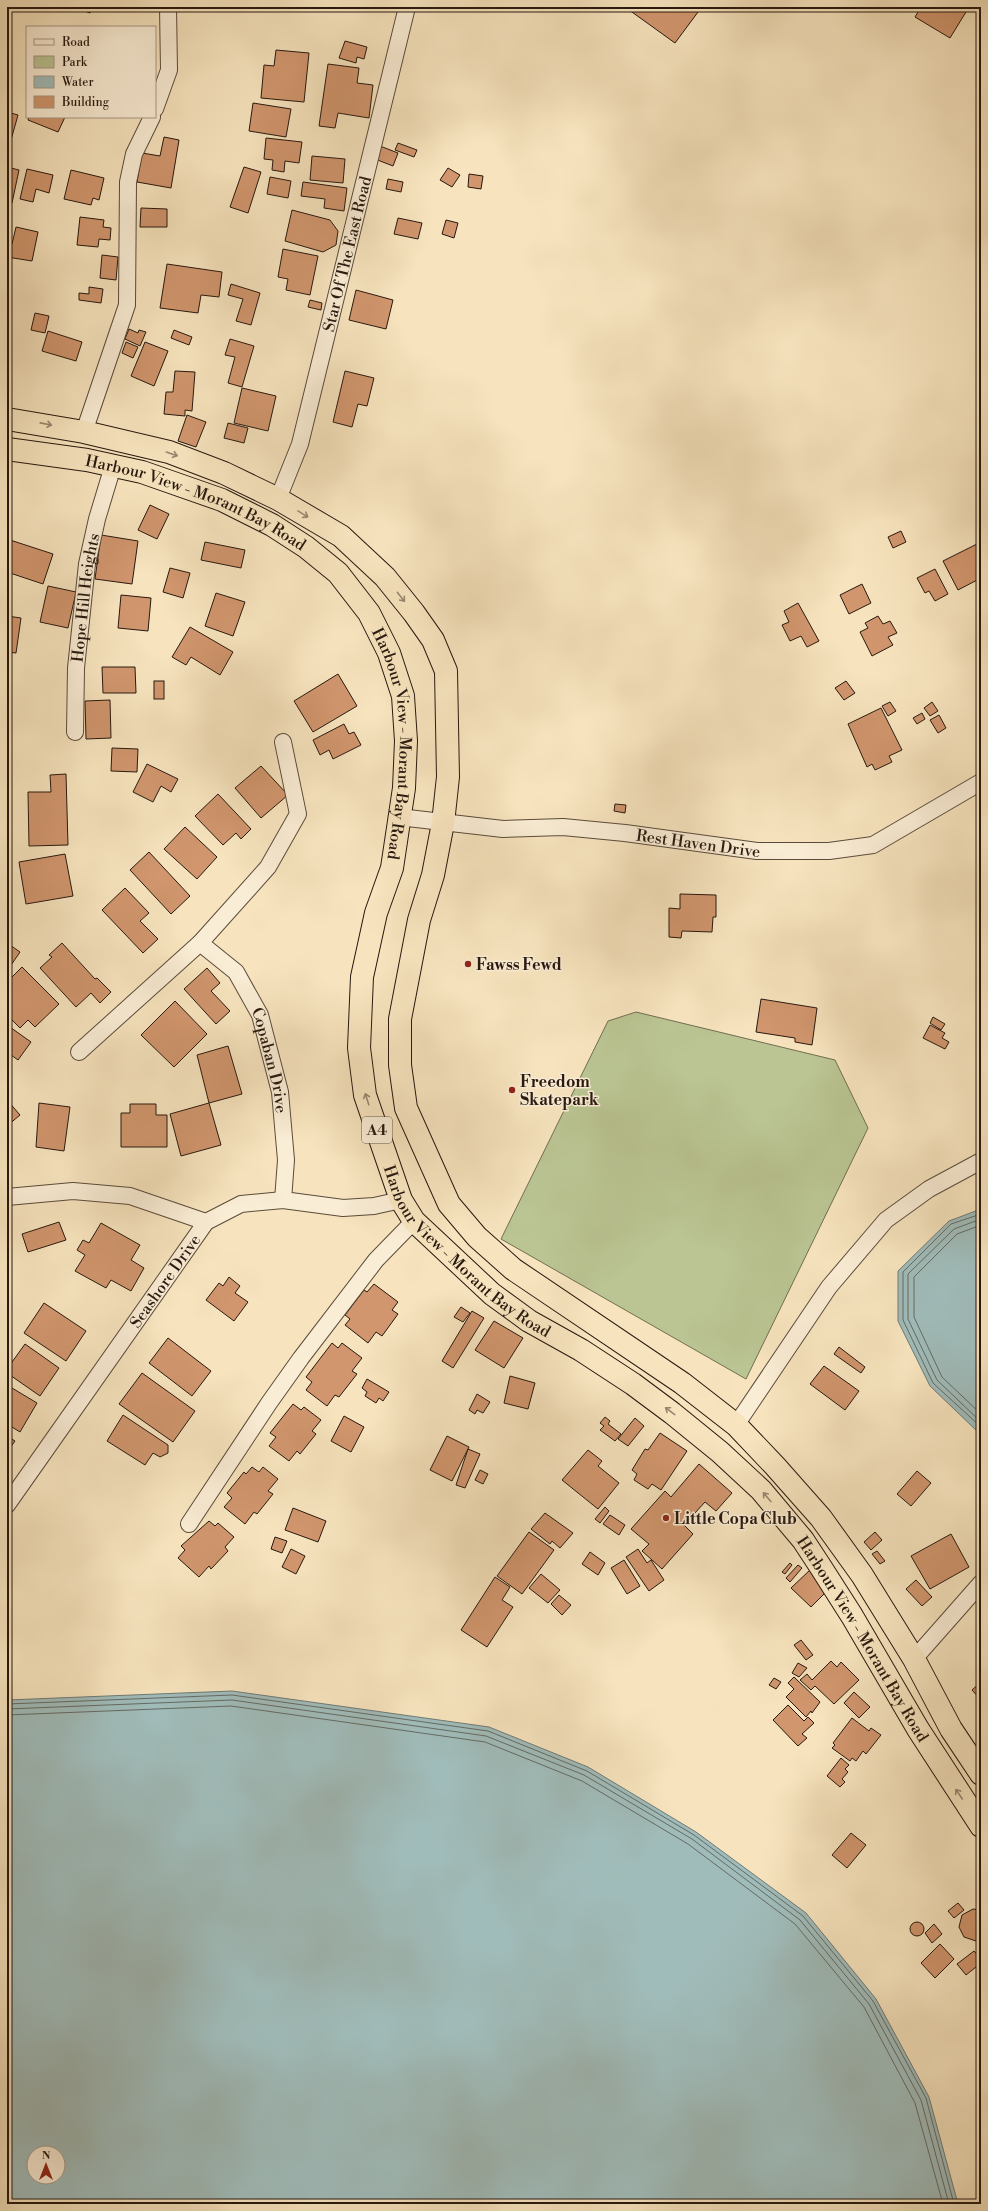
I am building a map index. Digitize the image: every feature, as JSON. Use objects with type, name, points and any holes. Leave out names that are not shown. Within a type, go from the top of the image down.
[{"type":"highway","name":"Harbour View - Morant Bay Road","points":[[7,419],[84,432],[169,452],[224,473],[278,499],[341,536],[385,577],[433,640],[446,671],[448,777],[444,823],[433,875],[419,920],[400,1019],[400,1065],[406,1108],[449,1204],[477,1237],[513,1269],[682,1383],[736,1425],[775,1466],[821,1518],[862,1575],[914,1659],[951,1729],[981,1774]]},
{"type":"highway","name":"Harbour View - Morant Bay Road","points":[[7,449],[30,451],[142,472],[222,500],[272,525],[306,548],[338,573],[369,613],[389,653],[403,696],[406,741],[404,788],[392,868],[376,913],[362,977],[360,1048],[365,1095],[401,1200],[414,1221],[492,1294],[529,1321],[582,1350],[633,1384],[714,1447],[761,1490],[803,1540],[852,1616],[918,1729],[981,1826]]},
{"type":"street","points":[[156,106],[169,70],[168,7]]},
{"type":"street","name":"Star Of The East Road","points":[[278,499],[300,444],[407,7]]},
{"type":"street","points":[[84,432],[127,305],[128,182],[134,154],[152,118]]},
{"type":"street","name":"Hope Hill Heights","points":[[75,732],[76,668],[87,564],[97,519],[113,466]]},
{"type":"street","points":[[79,1052],[200,943],[268,867],[298,814],[283,742]]},
{"type":"street","name":"Rest Haven Drive","points":[[400,817],[503,829],[563,827],[626,833],[756,851],[829,851],[873,845],[981,782]]},
{"type":"street","name":"Copaban Drive","points":[[200,943],[236,972],[260,1015],[280,1092],[286,1160],[283,1200]]},
{"type":"street","points":[[736,1425],[829,1287],[886,1220],[929,1189],[981,1161]]},
{"type":"street","points":[[7,1197],[73,1191],[130,1196],[206,1222]]},
{"type":"street","name":"Seashore Drive","points":[[7,1505],[206,1222],[241,1204],[283,1200],[343,1208],[374,1206],[401,1200]]},
{"type":"street","points":[[189,1524],[301,1358],[376,1260],[414,1221]]},
{"type":"street","points":[[914,1659],[981,1583]]},
{"type":"green space","points":[[636,1012],[835,1060],[868,1128],[746,1379],[501,1239],[608,1021]]},
{"type":"water","points":[[981,1209],[981,1431],[978,1432],[930,1386],[898,1321],[898,1271],[949,1221]]},
{"type":"water","points":[[232,1691],[489,1727],[588,1767],[696,1832],[806,1913],[876,1999],[929,2097],[958,2204],[7,2204],[7,1700]]},
{"type":"building","points":[[74,7],[92,7],[90,13]]},
{"type":"building","points":[[625,7],[699,7],[701,8],[675,43]]},
{"type":"building","points":[[921,7],[969,7],[950,38],[915,17]]},
{"type":"building","points":[[345,41],[367,47],[364,59],[357,57],[356,63],[339,58]]},
{"type":"building","points":[[276,50],[309,53],[304,102],[261,98],[264,65],[274,66]]},
{"type":"building","points":[[328,64],[359,68],[357,83],[373,85],[369,118],[338,113],[335,128],[319,126]]},
{"type":"building","points":[[253,103],[291,109],[286,137],[249,131]]},
{"type":"building","points":[[7,112],[18,115],[11,140],[7,139]]},
{"type":"building","points":[[29,118],[65,118],[58,132],[28,120]]},
{"type":"building","points":[[164,137],[179,140],[171,188],[137,182],[142,153],[160,156]]},
{"type":"building","points":[[266,138],[302,142],[299,163],[285,161],[284,172],[272,170],[273,160],[264,159]]},
{"type":"building","points":[[398,143],[417,150],[414,157],[395,150]]},
{"type":"building","points":[[380,146],[398,153],[393,166],[375,159]]},
{"type":"building","points":[[312,156],[345,159],[343,183],[310,180]]},
{"type":"building","points":[[7,167],[19,170],[12,203],[7,202]]},
{"type":"building","points":[[244,167],[261,172],[248,213],[230,207]]},
{"type":"building","points":[[448,168],[460,175],[452,187],[440,180]]},
{"type":"building","points":[[27,169],[53,175],[49,193],[36,189],[33,202],[20,199]]},
{"type":"building","points":[[71,170],[104,178],[99,200],[93,198],[91,205],[64,199]]},
{"type":"building","points":[[469,174],[483,176],[481,189],[468,187]]},
{"type":"building","points":[[270,177],[291,181],[288,198],[267,194]]},
{"type":"building","points":[[388,179],[403,182],[401,192],[386,189]]},
{"type":"building","points":[[303,182],[347,188],[344,211],[324,208],[325,199],[301,196]]},
{"type":"building","points":[[141,208],[167,209],[167,227],[140,227]]},
{"type":"building","points":[[292,210],[330,220],[338,231],[336,245],[323,252],[285,241]]},
{"type":"building","points":[[80,217],[104,220],[103,227],[111,228],[110,240],[99,239],[98,247],[77,245]]},
{"type":"building","points":[[398,218],[422,223],[418,239],[394,234]]},
{"type":"building","points":[[446,220],[458,223],[454,238],[442,234]]},
{"type":"building","points":[[16,227],[38,232],[32,261],[7,257],[7,243],[12,244]]},
{"type":"building","points":[[283,249],[318,256],[310,295],[286,290],[288,279],[278,277]]},
{"type":"building","points":[[102,255],[118,257],[116,280],[100,278]]},
{"type":"building","points":[[167,264],[222,272],[219,297],[201,295],[198,313],[160,308]]},
{"type":"building","points":[[231,284],[260,293],[251,325],[236,321],[243,299],[228,295]]},
{"type":"building","points":[[89,287],[103,289],[101,303],[79,300],[79,293],[89,294]]},
{"type":"building","points":[[356,290],[393,300],[386,329],[349,320]]},
{"type":"building","points":[[310,300],[322,303],[321,310],[308,307]]},
{"type":"building","points":[[35,313],[49,316],[45,333],[31,330]]},
{"type":"building","points":[[7,322],[11,322],[9,352],[7,352]]},
{"type":"building","points":[[129,329],[138,333],[139,330],[146,332],[140,346],[125,339]]},
{"type":"building","points":[[174,330],[192,337],[189,345],[171,338]]},
{"type":"building","points":[[48,331],[82,342],[76,361],[42,351]]},
{"type":"building","points":[[230,339],[254,346],[242,387],[228,383],[235,357],[225,355]]},
{"type":"building","points":[[126,342],[138,347],[133,358],[122,353]]},
{"type":"building","points":[[145,342],[168,351],[154,386],[131,376]]},
{"type":"building","points":[[175,371],[195,372],[192,411],[185,410],[185,416],[164,414],[166,392],[173,392]]},
{"type":"building","points":[[345,371],[374,378],[367,406],[358,404],[352,427],[333,422]]},
{"type":"building","points":[[242,388],[276,396],[268,431],[234,423]]},
{"type":"building","points":[[187,415],[206,422],[196,447],[178,441]]},
{"type":"building","points":[[228,423],[248,428],[244,443],[224,438]]},
{"type":"building","points":[[150,505],[169,514],[157,539],[138,530]]},
{"type":"building","points":[[901,531],[906,542],[893,548],[888,537]]},
{"type":"building","points":[[101,535],[138,541],[132,584],[95,579]]},
{"type":"building","points":[[7,539],[53,554],[43,584],[7,572]]},
{"type":"building","points":[[205,542],[245,550],[241,568],[201,560]]},
{"type":"building","points":[[981,542],[981,578],[958,590],[943,561]]},
{"type":"building","points":[[170,568],[190,573],[183,598],[163,592]]},
{"type":"building","points":[[935,569],[948,594],[935,601],[929,591],[925,593],[917,578]]},
{"type":"building","points":[[862,584],[871,603],[849,614],[840,595]]},
{"type":"building","points":[[48,586],[76,592],[68,628],[40,622]]},
{"type":"building","points":[[216,593],[245,602],[233,636],[205,626]]},
{"type":"building","points":[[121,595],[151,598],[148,631],[118,628]]},
{"type":"building","points":[[798,603],[819,641],[807,647],[801,636],[790,641],[782,625],[789,622],[784,611]]},
{"type":"building","points":[[7,616],[21,618],[16,653],[7,652]]},
{"type":"building","points":[[878,616],[883,624],[890,621],[897,633],[888,637],[893,645],[872,656],[860,632],[868,628],[865,623]]},
{"type":"building","points":[[190,627],[233,652],[220,675],[191,657],[186,665],[172,657]]},
{"type":"building","points":[[102,667],[135,667],[136,693],[103,693]]},
{"type":"building","points":[[338,674],[357,706],[313,732],[294,701]]},
{"type":"building","points":[[154,681],[164,681],[164,699],[154,699]]},
{"type":"building","points":[[846,681],[855,693],[844,700],[835,688]]},
{"type":"building","points":[[110,700],[111,738],[86,739],[85,701]]},
{"type":"building","points":[[890,702],[896,711],[888,716],[882,706]]},
{"type":"building","points":[[932,702],[938,711],[930,716],[924,708]]},
{"type":"building","points":[[881,708],[902,750],[889,756],[892,762],[875,770],[872,764],[867,767],[848,724]]},
{"type":"building","points":[[922,713],[925,719],[917,724],[913,718]]},
{"type":"building","points":[[939,715],[946,728],[938,733],[930,720]]},
{"type":"building","points":[[344,724],[349,734],[354,732],[361,745],[333,759],[329,750],[320,755],[313,740]]},
{"type":"building","points":[[112,748],[138,749],[137,772],[111,771]]},
{"type":"building","points":[[147,764],[178,779],[171,792],[161,786],[153,802],[133,792]]},
{"type":"building","points":[[261,766],[288,795],[261,818],[235,788]]},
{"type":"building","points":[[66,774],[68,845],[29,846],[28,792],[51,792],[50,775]]},
{"type":"building","points":[[218,794],[251,829],[241,839],[236,833],[223,845],[195,816]]},
{"type":"building","points":[[615,804],[626,805],[625,813],[614,811]]},
{"type":"building","points":[[185,827],[217,857],[197,879],[164,849]]},
{"type":"building","points":[[149,852],[190,896],[171,914],[130,870]]},
{"type":"building","points":[[65,854],[73,896],[26,904],[19,862]]},
{"type":"building","points":[[125,888],[149,913],[140,921],[158,939],[143,953],[102,910]]},
{"type":"building","points":[[680,894],[716,895],[716,917],[713,917],[712,932],[682,931],[681,938],[669,937],[669,908],[680,909]]},
{"type":"building","points":[[7,943],[20,952],[7,971]]},
{"type":"building","points":[[62,943],[95,979],[97,978],[111,992],[100,1003],[91,993],[76,1007],[40,968],[52,957],[49,955]]},
{"type":"building","points":[[22,967],[59,1004],[35,1027],[28,1020],[20,1028],[7,1015],[7,982]]},
{"type":"building","points":[[207,968],[220,983],[211,991],[230,1011],[216,1024],[184,989]]},
{"type":"building","points":[[761,999],[817,1008],[812,1045],[795,1042],[795,1038],[756,1032]]},
{"type":"building","points":[[175,1001],[207,1034],[174,1067],[141,1035]]},
{"type":"building","points":[[933,1017],[945,1024],[941,1030],[930,1023]]},
{"type":"building","points":[[7,1025],[31,1042],[18,1060],[7,1052]]},
{"type":"building","points":[[930,1025],[945,1033],[942,1038],[949,1042],[945,1049],[923,1038]]},
{"type":"building","points":[[228,1046],[242,1094],[209,1103],[197,1055]]},
{"type":"building","points":[[7,1100],[20,1115],[7,1126]]},
{"type":"building","points":[[39,1103],[70,1107],[64,1151],[36,1147]]},
{"type":"building","points":[[209,1103],[221,1145],[181,1156],[170,1114]]},
{"type":"building","points":[[130,1104],[156,1104],[156,1115],[167,1115],[167,1147],[121,1147],[121,1113],[130,1113]]},
{"type":"building","points":[[59,1222],[66,1240],[28,1252],[22,1234]]},
{"type":"building","points":[[101,1223],[140,1245],[131,1260],[144,1268],[131,1291],[111,1280],[106,1288],[75,1271],[85,1255],[77,1250],[83,1240],[89,1243]]},
{"type":"building","points":[[229,1277],[240,1286],[235,1293],[248,1302],[234,1321],[206,1300],[219,1283],[223,1286]]},
{"type":"building","points":[[374,1284],[398,1302],[392,1310],[398,1314],[382,1336],[376,1332],[368,1343],[345,1325],[350,1319],[345,1315],[364,1290],[367,1292]]},
{"type":"building","points":[[44,1303],[86,1331],[66,1361],[24,1333]]},
{"type":"building","points":[[461,1307],[470,1313],[463,1322],[454,1317]]},
{"type":"building","points":[[472,1311],[484,1318],[453,1368],[442,1361]]},
{"type":"building","points":[[494,1321],[523,1338],[504,1368],[475,1350]]},
{"type":"building","points":[[168,1338],[211,1371],[192,1396],[149,1363]]},
{"type":"building","points":[[332,1343],[338,1348],[342,1343],[362,1358],[352,1371],[357,1374],[339,1397],[335,1395],[327,1406],[306,1390],[312,1382],[306,1377]]},
{"type":"building","points":[[25,1344],[59,1368],[40,1396],[7,1373],[7,1369]]},
{"type":"building","points":[[839,1347],[865,1367],[861,1373],[834,1354]]},
{"type":"building","points":[[824,1366],[859,1391],[845,1410],[810,1384]]},
{"type":"building","points":[[142,1373],[195,1411],[173,1442],[119,1404]]},
{"type":"building","points":[[510,1376],[535,1383],[528,1409],[504,1403]]},
{"type":"building","points":[[367,1379],[389,1392],[383,1401],[379,1398],[376,1403],[365,1396],[367,1392],[362,1388]]},
{"type":"building","points":[[7,1385],[37,1403],[20,1432],[7,1424]]},
{"type":"building","points":[[477,1394],[490,1402],[483,1413],[477,1410],[475,1414],[469,1410]]},
{"type":"building","points":[[293,1404],[301,1410],[304,1407],[321,1420],[312,1431],[316,1434],[300,1454],[297,1451],[289,1461],[269,1446],[276,1437],[270,1433]]},
{"type":"building","points":[[123,1415],[168,1445],[168,1453],[160,1457],[153,1453],[145,1465],[107,1441]]},
{"type":"building","points":[[344,1416],[364,1427],[351,1452],[331,1441]]},
{"type":"building","points":[[605,1417],[610,1421],[608,1424],[621,1434],[615,1441],[600,1430],[604,1426],[600,1423]]},
{"type":"building","points":[[635,1418],[644,1426],[628,1446],[618,1439]]},
{"type":"building","points":[[660,1433],[687,1451],[661,1490],[652,1484],[648,1489],[634,1480],[637,1474],[632,1470],[645,1449],[648,1450]]},
{"type":"building","points":[[7,1436],[15,1441],[7,1452]]},
{"type":"building","points":[[447,1436],[469,1447],[452,1481],[430,1470]]},
{"type":"building","points":[[468,1449],[480,1454],[465,1488],[456,1485]]},
{"type":"building","points":[[588,1450],[602,1461],[598,1466],[619,1483],[598,1509],[562,1480]]},
{"type":"building","name":"Little Copa Club","points":[[699,1464],[732,1493],[716,1511],[705,1502],[684,1525],[693,1534],[662,1569],[642,1551],[649,1544],[631,1529],[665,1491],[671,1497]]},
{"type":"building","points":[[252,1467],[259,1472],[263,1467],[278,1479],[268,1491],[273,1494],[257,1514],[254,1512],[245,1524],[224,1507],[232,1498],[227,1493],[244,1472],[246,1474]]},
{"type":"building","points":[[480,1470],[488,1474],[483,1484],[475,1480]]},
{"type":"building","points":[[917,1471],[931,1483],[911,1506],[897,1494]]},
{"type":"building","points":[[605,1507],[609,1511],[600,1523],[595,1519]]},
{"type":"building","points":[[293,1508],[326,1521],[318,1542],[285,1530]]},
{"type":"building","points":[[545,1513],[573,1533],[560,1548],[552,1541],[550,1544],[531,1529]]},
{"type":"building","points":[[610,1515],[625,1525],[619,1535],[603,1524]]},
{"type":"building","points":[[209,1521],[215,1526],[218,1523],[234,1537],[225,1547],[228,1551],[211,1569],[209,1566],[199,1577],[178,1558],[185,1550],[181,1546]]},
{"type":"building","points":[[529,1532],[554,1550],[522,1594],[497,1576]]},
{"type":"building","points":[[875,1532],[882,1540],[871,1550],[864,1542]]},
{"type":"building","points":[[951,1534],[969,1567],[930,1589],[911,1556]]},
{"type":"building","points":[[275,1537],[287,1541],[282,1553],[271,1549]]},
{"type":"building","points":[[291,1549],[305,1556],[296,1574],[282,1567]]},
{"type":"building","points":[[638,1549],[647,1563],[651,1560],[664,1580],[649,1591],[626,1557]]},
{"type":"building","points":[[877,1551],[885,1561],[880,1564],[872,1554]]},
{"type":"building","points":[[590,1552],[605,1563],[598,1575],[582,1564]]},
{"type":"building","points":[[624,1560],[640,1586],[627,1594],[611,1568]]},
{"type":"building","points":[[790,1563],[792,1565],[785,1574],[782,1572]]},
{"type":"building","points":[[798,1565],[802,1568],[790,1582],[786,1578]]},
{"type":"building","points":[[811,1569],[830,1588],[811,1607],[791,1588]]},
{"type":"building","points":[[541,1574],[560,1590],[548,1603],[529,1588]]},
{"type":"building","points":[[495,1577],[510,1587],[502,1600],[513,1607],[487,1647],[461,1630]]},
{"type":"building","points":[[916,1580],[932,1597],[922,1606],[906,1589]]},
{"type":"building","points":[[559,1595],[571,1605],[562,1615],[551,1604]]},
{"type":"building","points":[[801,1640],[813,1655],[806,1660],[794,1645]]},
{"type":"building","points":[[831,1661],[837,1667],[841,1662],[859,1680],[834,1704],[815,1686],[811,1690],[800,1680],[807,1674],[812,1680]]},
{"type":"building","points":[[798,1663],[807,1668],[799,1677],[792,1673]]},
{"type":"building","points":[[794,1677],[820,1702],[812,1713],[811,1711],[806,1717],[786,1697],[794,1689],[788,1683]]},
{"type":"building","points":[[774,1678],[781,1682],[776,1689],[769,1685]]},
{"type":"building","points":[[981,1682],[981,1700],[972,1690]]},
{"type":"building","points":[[854,1692],[870,1707],[859,1718],[844,1703]]},
{"type":"building","points":[[788,1705],[804,1721],[808,1717],[814,1723],[802,1734],[807,1738],[798,1746],[773,1720]]},
{"type":"building","points":[[852,1718],[869,1731],[871,1728],[881,1735],[866,1754],[863,1751],[856,1761],[852,1758],[850,1761],[832,1748],[835,1745],[833,1743]]},
{"type":"building","points":[[841,1758],[849,1765],[845,1769],[848,1772],[842,1779],[845,1782],[840,1787],[827,1776]]},
{"type":"building","points":[[851,1833],[866,1845],[847,1868],[832,1855]]},
{"type":"building","points":[[958,1903],[964,1910],[954,1918],[948,1911]]},
{"type":"building","points":[[973,1909],[981,1910],[981,1940],[976,1941],[964,1937],[959,1927],[962,1915]]},
{"type":"building","points":[[917,1922],[922,1924],[924,1929],[922,1934],[917,1936],[912,1934],[910,1929],[912,1924]]},
{"type":"building","points":[[934,1924],[942,1934],[932,1943],[925,1933]]},
{"type":"building","points":[[940,1944],[954,1959],[935,1978],[921,1963]]},
{"type":"building","points":[[974,1951],[981,1959],[981,1963],[966,1975],[957,1964]]},
{"type":"place","name":"Fawss Fewd","points":[[468,964]]},
{"type":"place","name":"Freedom Skatepark","points":[[512,1090]]},
{"type":"place","name":"Little Copa Club","points":[[666,1518]]}]
